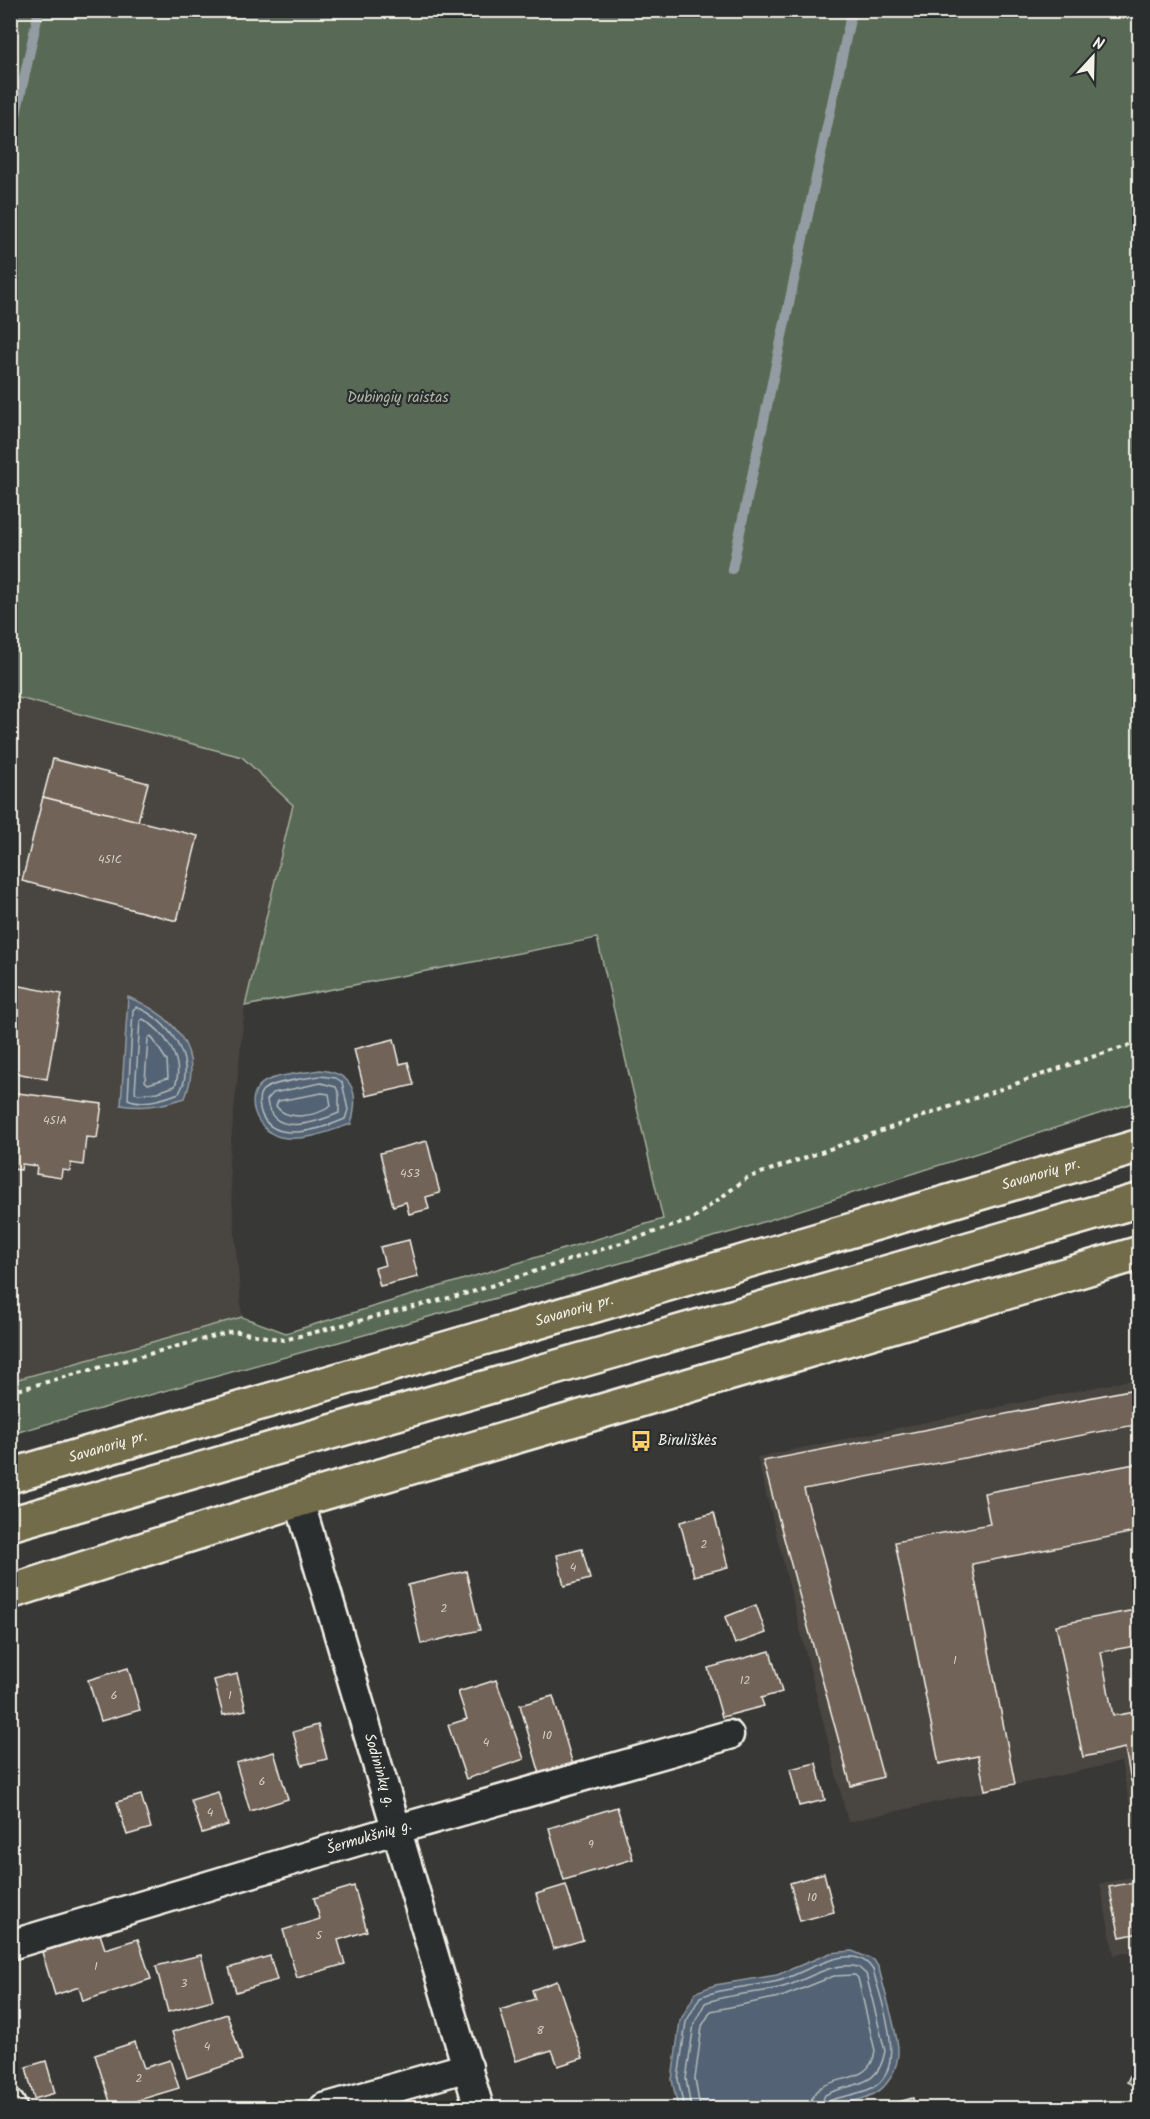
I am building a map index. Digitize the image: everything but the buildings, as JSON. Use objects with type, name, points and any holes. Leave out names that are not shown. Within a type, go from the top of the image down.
[{"type":"highway","name":"Savanorių pr.","points":[[10,1476],[1140,1146]]},
{"type":"highway","points":[[10,1524],[1140,1200]]},
{"type":"highway","points":[[10,1592],[299,1500],[1140,1253]]},
{"type":"street","name":"Sodininkų g.","points":[[299,1500],[479,2109]]},
{"type":"street","name":"Šermukšnių g.","points":[[10,1945],[398,1829],[729,1736]]},
{"type":"street","points":[[324,2109],[468,2067]]},
{"type":"street","points":[[10,2104],[12,2109]]},
{"type":"path","points":[[10,1392],[233,1331],[284,1340],[472,1292],[691,1220],[747,1178],[1140,1042]]},
{"type":"shaded area","points":[[11,696],[242,757],[294,806],[245,1006],[229,1161],[242,1317],[11,1381]]},
{"type":"shaded area","points":[[1139,1378],[1139,1849],[1121,1762],[848,1822],[757,1457]]},
{"type":"shaded area","points":[[1139,1875],[1139,1950],[1114,1955],[1100,1884]]},
{"type":"green space","name":"Dubingių raistas","points":[[11,10],[1139,11],[1139,1101],[735,1231],[11,1434],[11,1381],[242,1317],[286,1333],[663,1219],[597,938],[245,1006],[293,805],[242,757],[11,696]]},
{"type":"water","points":[[128,997],[158,1013],[180,1035],[191,1064],[185,1098],[153,1106],[121,1105]]},
{"type":"water","points":[[320,1070],[340,1075],[351,1086],[355,1103],[351,1124],[298,1138],[280,1137],[264,1128],[258,1120],[253,1103],[258,1087],[266,1081],[279,1077]]},
{"type":"water","points":[[852,1951],[874,1960],[879,1968],[898,2044],[898,2058],[884,2087],[874,2094],[853,2102],[805,2109],[678,2108],[672,2080],[680,2021],[696,1992],[715,1985],[777,1975],[830,1953]]},
{"type":"waterway","points":[[10,142],[39,10]]},
{"type":"waterway","points":[[732,569],[852,10]]},
{"type":"place","name":"Biruliškės","points":[[641,1441]]}]
